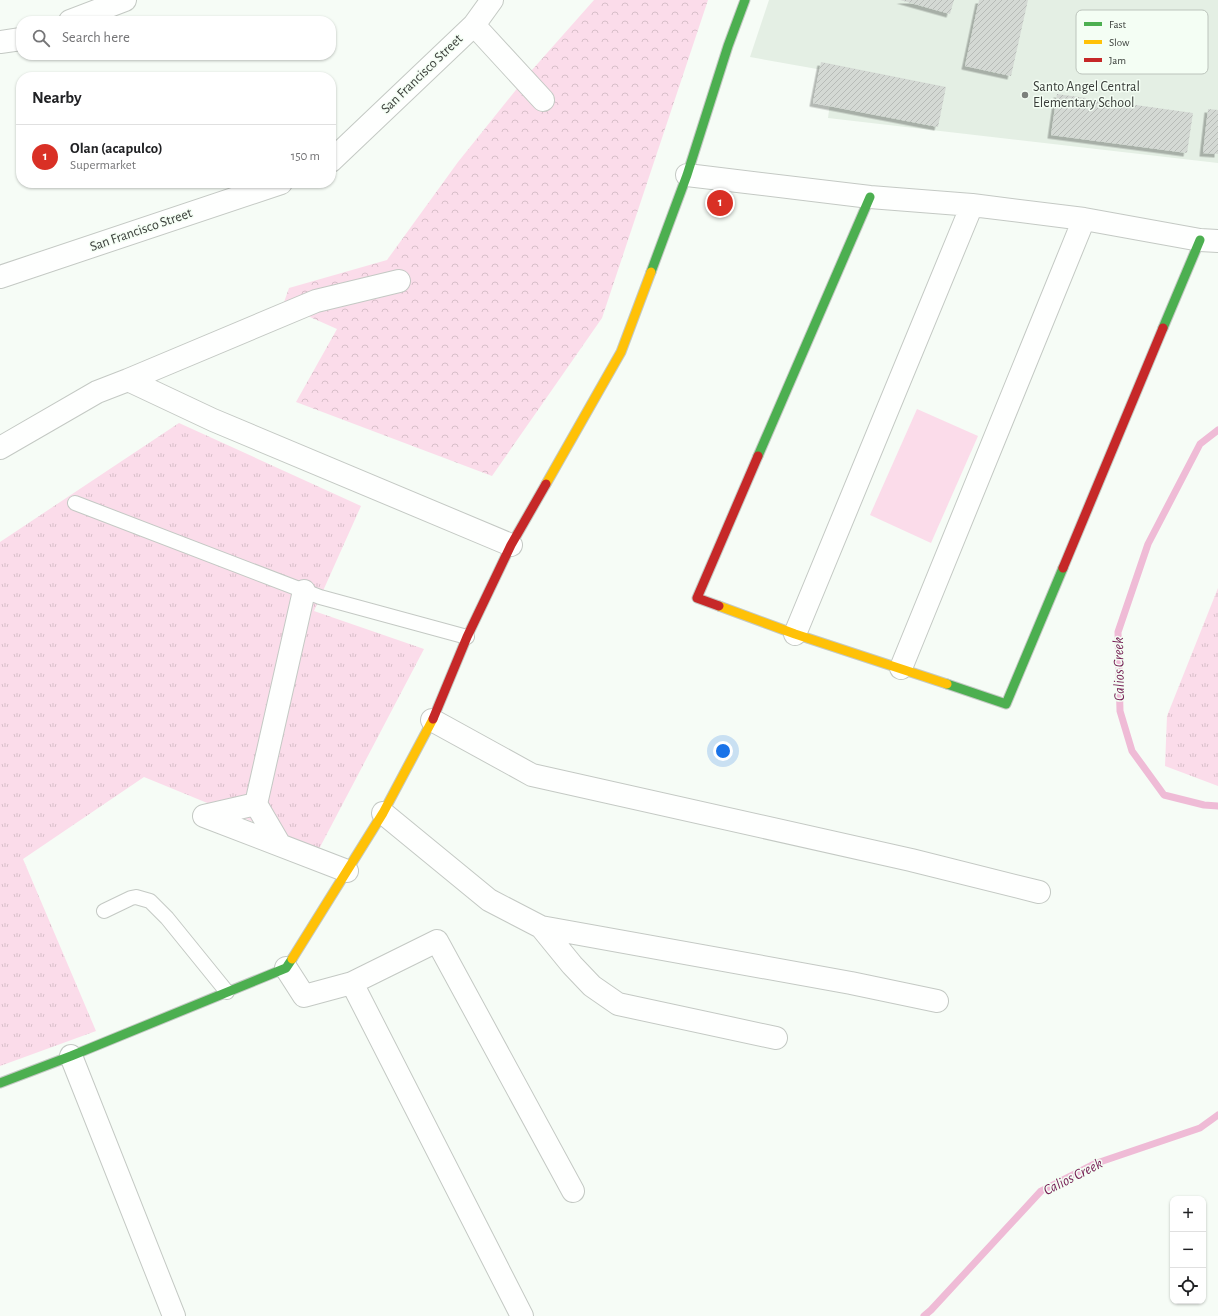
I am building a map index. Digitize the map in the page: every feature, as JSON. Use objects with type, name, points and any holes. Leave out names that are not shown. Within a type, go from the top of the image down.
[{"type":"street","points":[[83,16],[125,0]]},
{"type":"street","name":"San Francisco Street","points":[[336,156],[474,25],[492,0]]},
{"type":"street","points":[[0,1083],[71,1056],[286,968],[383,813],[432,720],[468,637],[511,545],[621,352],[687,175],[728,46],[745,0]]},
{"type":"street","points":[[474,25],[543,100]]},
{"type":"street","points":[[0,42],[16,40]]},
{"type":"street","points":[[687,175],[870,197],[972,205],[1084,219],[1209,240],[1006,704],[795,634],[697,598],[870,197]]},
{"type":"street","name":"San Francisco Street","points":[[0,277],[266,188]]},
{"type":"street","points":[[795,634],[972,205]]},
{"type":"street","points":[[901,668],[1084,219]]},
{"type":"street","points":[[0,448],[97,392],[316,301],[399,281]]},
{"type":"street","points":[[128,380],[213,420],[511,545]]},
{"type":"street","points":[[280,845],[256,804],[304,591]]},
{"type":"street","points":[[432,720],[532,775],[911,860],[1039,892]]},
{"type":"street","points":[[256,804],[204,816],[347,871]]},
{"type":"street","points":[[383,813],[489,900],[541,927],[851,983],[937,1001]]},
{"type":"street","points":[[541,927],[572,965],[592,986],[618,1004],[776,1038]]},
{"type":"street","points":[[286,968],[304,996],[352,983],[436,941],[573,1191]]},
{"type":"street","points":[[352,983],[522,1316]]},
{"type":"street","points":[[71,1056],[174,1316]]},
{"type":"lane","points":[[75,503],[320,597],[468,637]]},
{"type":"lane","points":[[104,911],[131,898],[136,897],[150,901],[167,918],[227,992]]},
{"type":"shaded area","name":"Santo Angel Central Elementary School","points":[[769,0],[1218,0],[1218,163],[828,118],[834,72],[750,57]]},
{"type":"green space","points":[[594,0],[708,0],[602,318],[492,476],[296,402],[337,329],[283,305],[289,288],[387,260],[458,162],[532,70]]},
{"type":"green space","points":[[917,409],[978,436],[931,543],[870,515]]},
{"type":"green space","points":[[179,423],[361,506],[314,611],[424,649],[319,849],[144,777],[23,859],[96,1031],[0,1066],[0,542]]},
{"type":"green space","points":[[1218,588],[1218,786],[1165,766],[1167,716]]},
{"type":"building","points":[[900,0],[954,0],[950,14]]},
{"type":"building","points":[[979,0],[1028,0],[1011,76],[965,66]]},
{"type":"building","points":[[821,62],[946,87],[938,127],[813,103]]},
{"type":"building","points":[[1057,94],[1193,113],[1187,153],[1051,135]]},
{"type":"building","points":[[1208,109],[1218,110],[1218,154],[1203,153]]},
{"type":"waterway","name":"Calios Creek","points":[[1218,430],[1200,444],[1148,544],[1118,632],[1120,711],[1132,751],[1164,795],[1204,805],[1218,806]]},
{"type":"waterway","name":"Calios Creek","points":[[924,1316],[1041,1191],[1094,1164],[1200,1128],[1218,1115]]},
{"type":"traffic: fast","points":[[651,272],[687,175],[728,46],[745,0]]},
{"type":"traffic: fast","points":[[758,456],[870,197]]},
{"type":"traffic: fast","points":[[1163,328],[1200,240]]},
{"type":"traffic: fast","points":[[947,684],[1006,704],[1063,568]]},
{"type":"traffic: fast","points":[[0,1083],[71,1056],[286,968],[292,959]]},
{"type":"traffic: slow","points":[[546,484],[621,352],[651,272]]},
{"type":"traffic: slow","points":[[719,606],[795,634],[947,684]]},
{"type":"traffic: slow","points":[[292,959],[383,813],[433,719]]},
{"type":"traffic: jam","points":[[1063,568],[1163,328]]},
{"type":"traffic: jam","points":[[719,606],[697,598],[758,456]]},
{"type":"traffic: jam","points":[[433,719],[467,637],[511,545],[546,484]]},
{"type":"place","name":"Santo Angel Central Elementary School","points":[[1025,95]]},
{"type":"place","name":"Olan (acapulco)","points":[[720,203]]}]
